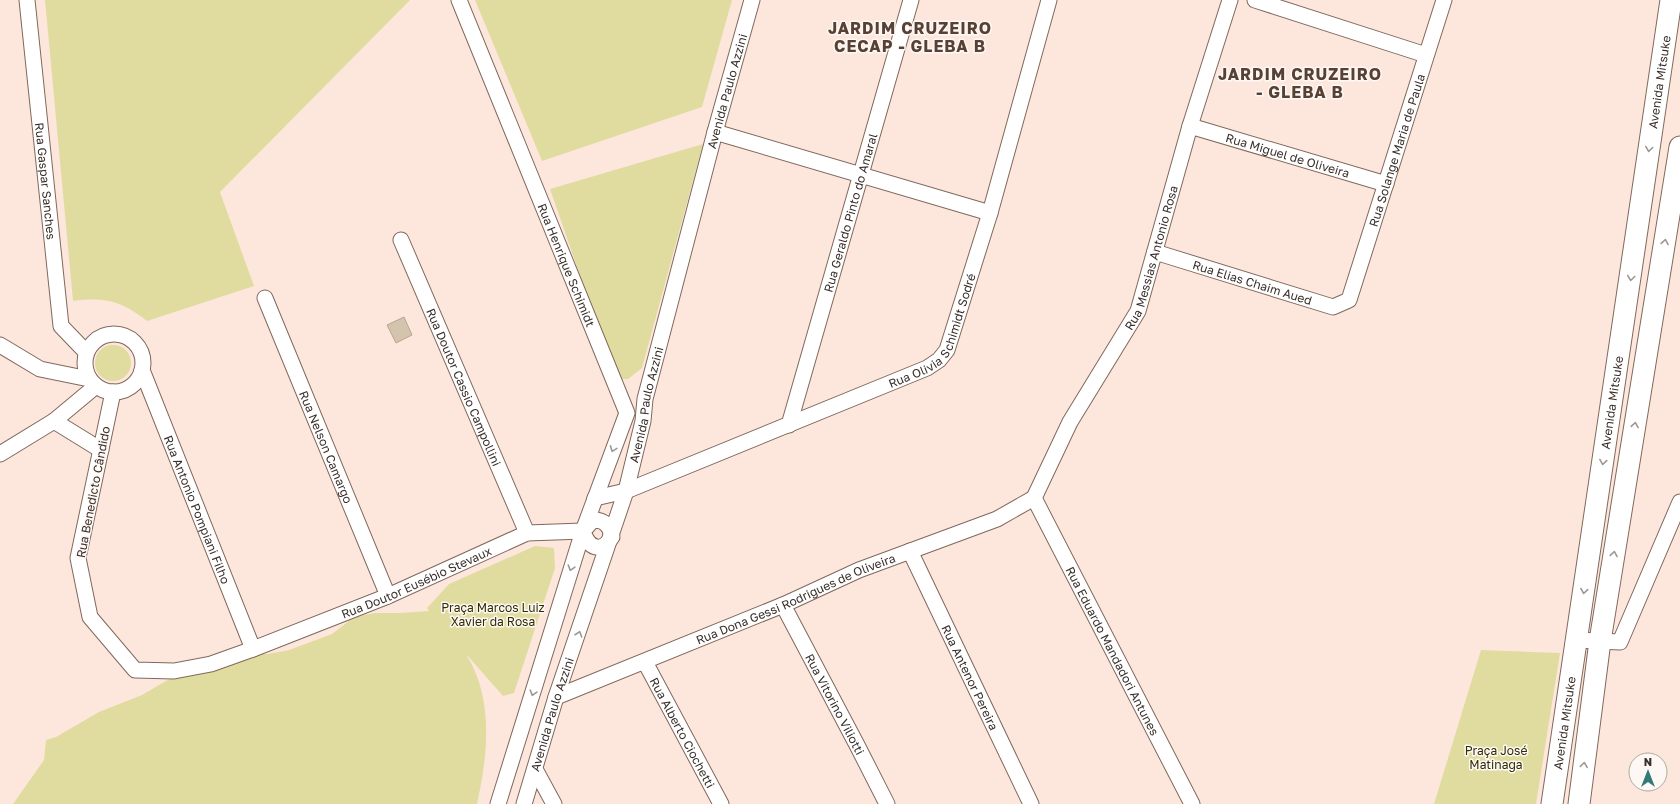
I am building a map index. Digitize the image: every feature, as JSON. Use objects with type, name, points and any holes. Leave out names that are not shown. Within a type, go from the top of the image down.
[{"type":"main road","name":"Avenida Mitsuke","points":[[1552,804],[1671,0]]},
{"type":"main road","name":"Avenida Mitsuke","points":[[1579,804],[1600,641],[1680,147]]},
{"type":"street","name":"Rua Gaspar Sanches","points":[[27,0],[61,326],[86,352]]},
{"type":"street","name":"Rua Henrique Schimidt","points":[[459,0],[627,413]]},
{"type":"street","name":"Avenida Paulo Azzini","points":[[524,804],[556,697],[612,537],[626,491],[644,421],[645,399],[715,132],[752,0]]},
{"type":"street","name":"Rua Geraldo Pinto do Amaral","points":[[789,425],[911,0]]},
{"type":"street","name":"Rua Olivia Schimidt Sodré","points":[[595,498],[626,491],[927,368],[939,360],[947,350],[990,213],[1049,0]]},
{"type":"street","name":"Rua Messias Antonio Rosa","points":[[1034,498],[1070,422],[1138,311],[1156,252],[1190,126],[1230,0]]},
{"type":"street","points":[[1255,0],[1426,55]]},
{"type":"street","name":"Rua Solange Maria de Paula","points":[[1349,300],[1444,0]]},
{"type":"street","name":"Rua Miguel de Oliveira","points":[[1190,126],[1386,184]]},
{"type":"street","points":[[715,132],[862,174],[990,213]]},
{"type":"street","name":"Rua Doutor Cassio Campollini","points":[[401,240],[527,533]]},
{"type":"street","name":"Rua Elias Chaim Aued","points":[[1156,252],[1332,307],[1349,300]]},
{"type":"street","name":"Rua Nelson Camargo","points":[[265,298],[388,596]]},
{"type":"street","points":[[0,345],[40,369],[92,383],[104,391],[113,392],[123,391],[132,386],[138,379],[142,370],[143,360],[140,350],[126,336],[107,334],[98,338],[91,344],[86,352],[84,361],[85,371],[92,383]]},
{"type":"street","name":"Rua Antonio Pompiani Filho","points":[[142,370],[253,649]]},
{"type":"street","points":[[0,454],[54,421],[92,383]]},
{"type":"street","name":"Rua Benedicto Cândido","points":[[113,392],[78,558],[90,618],[135,670],[174,671],[211,664],[253,649]]},
{"type":"street","points":[[612,537],[606,545],[596,547],[586,542],[583,531],[627,413],[645,399]]},
{"type":"street","points":[[627,413],[644,421]]},
{"type":"street","points":[[54,421],[101,450]]},
{"type":"street","name":"Rua Dona Gessi Rodrigues de Oliveira","points":[[556,697],[783,605],[859,570],[997,519],[1034,498]]},
{"type":"street","name":"Rua Eduardo Mandadori Antunes","points":[[1034,498],[1192,804]]},
{"type":"street","points":[[1576,640],[1620,642],[1680,502]]},
{"type":"street","name":"Avenida Paulo Azzini","points":[[498,804],[583,531]]},
{"type":"street","name":"Rua Doutor Eusébio Stevaux","points":[[253,649],[388,596],[527,533],[583,531]]},
{"type":"street","name":"Rua Antenor Pereira","points":[[910,551],[1031,804]]},
{"type":"street","name":"Rua Vitorino Viliotti","points":[[783,605],[887,804]]},
{"type":"street","name":"Rua Alberto Ciochetti","points":[[645,662],[721,804]]},
{"type":"street","points":[[535,769],[554,804]]},
{"type":"green space","points":[[45,0],[410,0],[220,192],[254,286],[147,321],[138,314],[113,302],[104,300],[73,301]]},
{"type":"green space","points":[[475,0],[732,0],[702,107],[542,161]]},
{"type":"green space","points":[[703,144],[642,368],[628,379],[616,379],[550,189]]},
{"type":"green space","points":[[117,345],[126,350],[130,356],[130,370],[126,376],[117,381],[109,381],[100,376],[96,370],[95,359],[100,350],[106,346]]},
{"type":"green space","name":"Praça Marcos Luiz Xavier da Rosa","points":[[535,546],[554,548],[555,568],[514,693],[503,696],[466,654],[475,671],[485,708],[486,747],[477,804],[13,804],[44,760],[46,740],[56,737],[99,712],[142,695],[207,657],[242,654],[268,654],[289,650],[332,634],[354,617],[375,613],[429,611],[427,608],[449,584]]},
{"type":"green space","name":"Praça José Matinaga","points":[[1481,650],[1560,653],[1536,804],[1434,804]]},
{"type":"building","points":[[404,317],[412,335],[396,343],[387,325]]},
{"type":"district","name":"JARDIM CRUZEIRO CECAP - GLEBA B","points":[[910,37]]},
{"type":"district","name":"JARDIM CRUZEIRO - GLEBA B","points":[[1300,83]]}]
